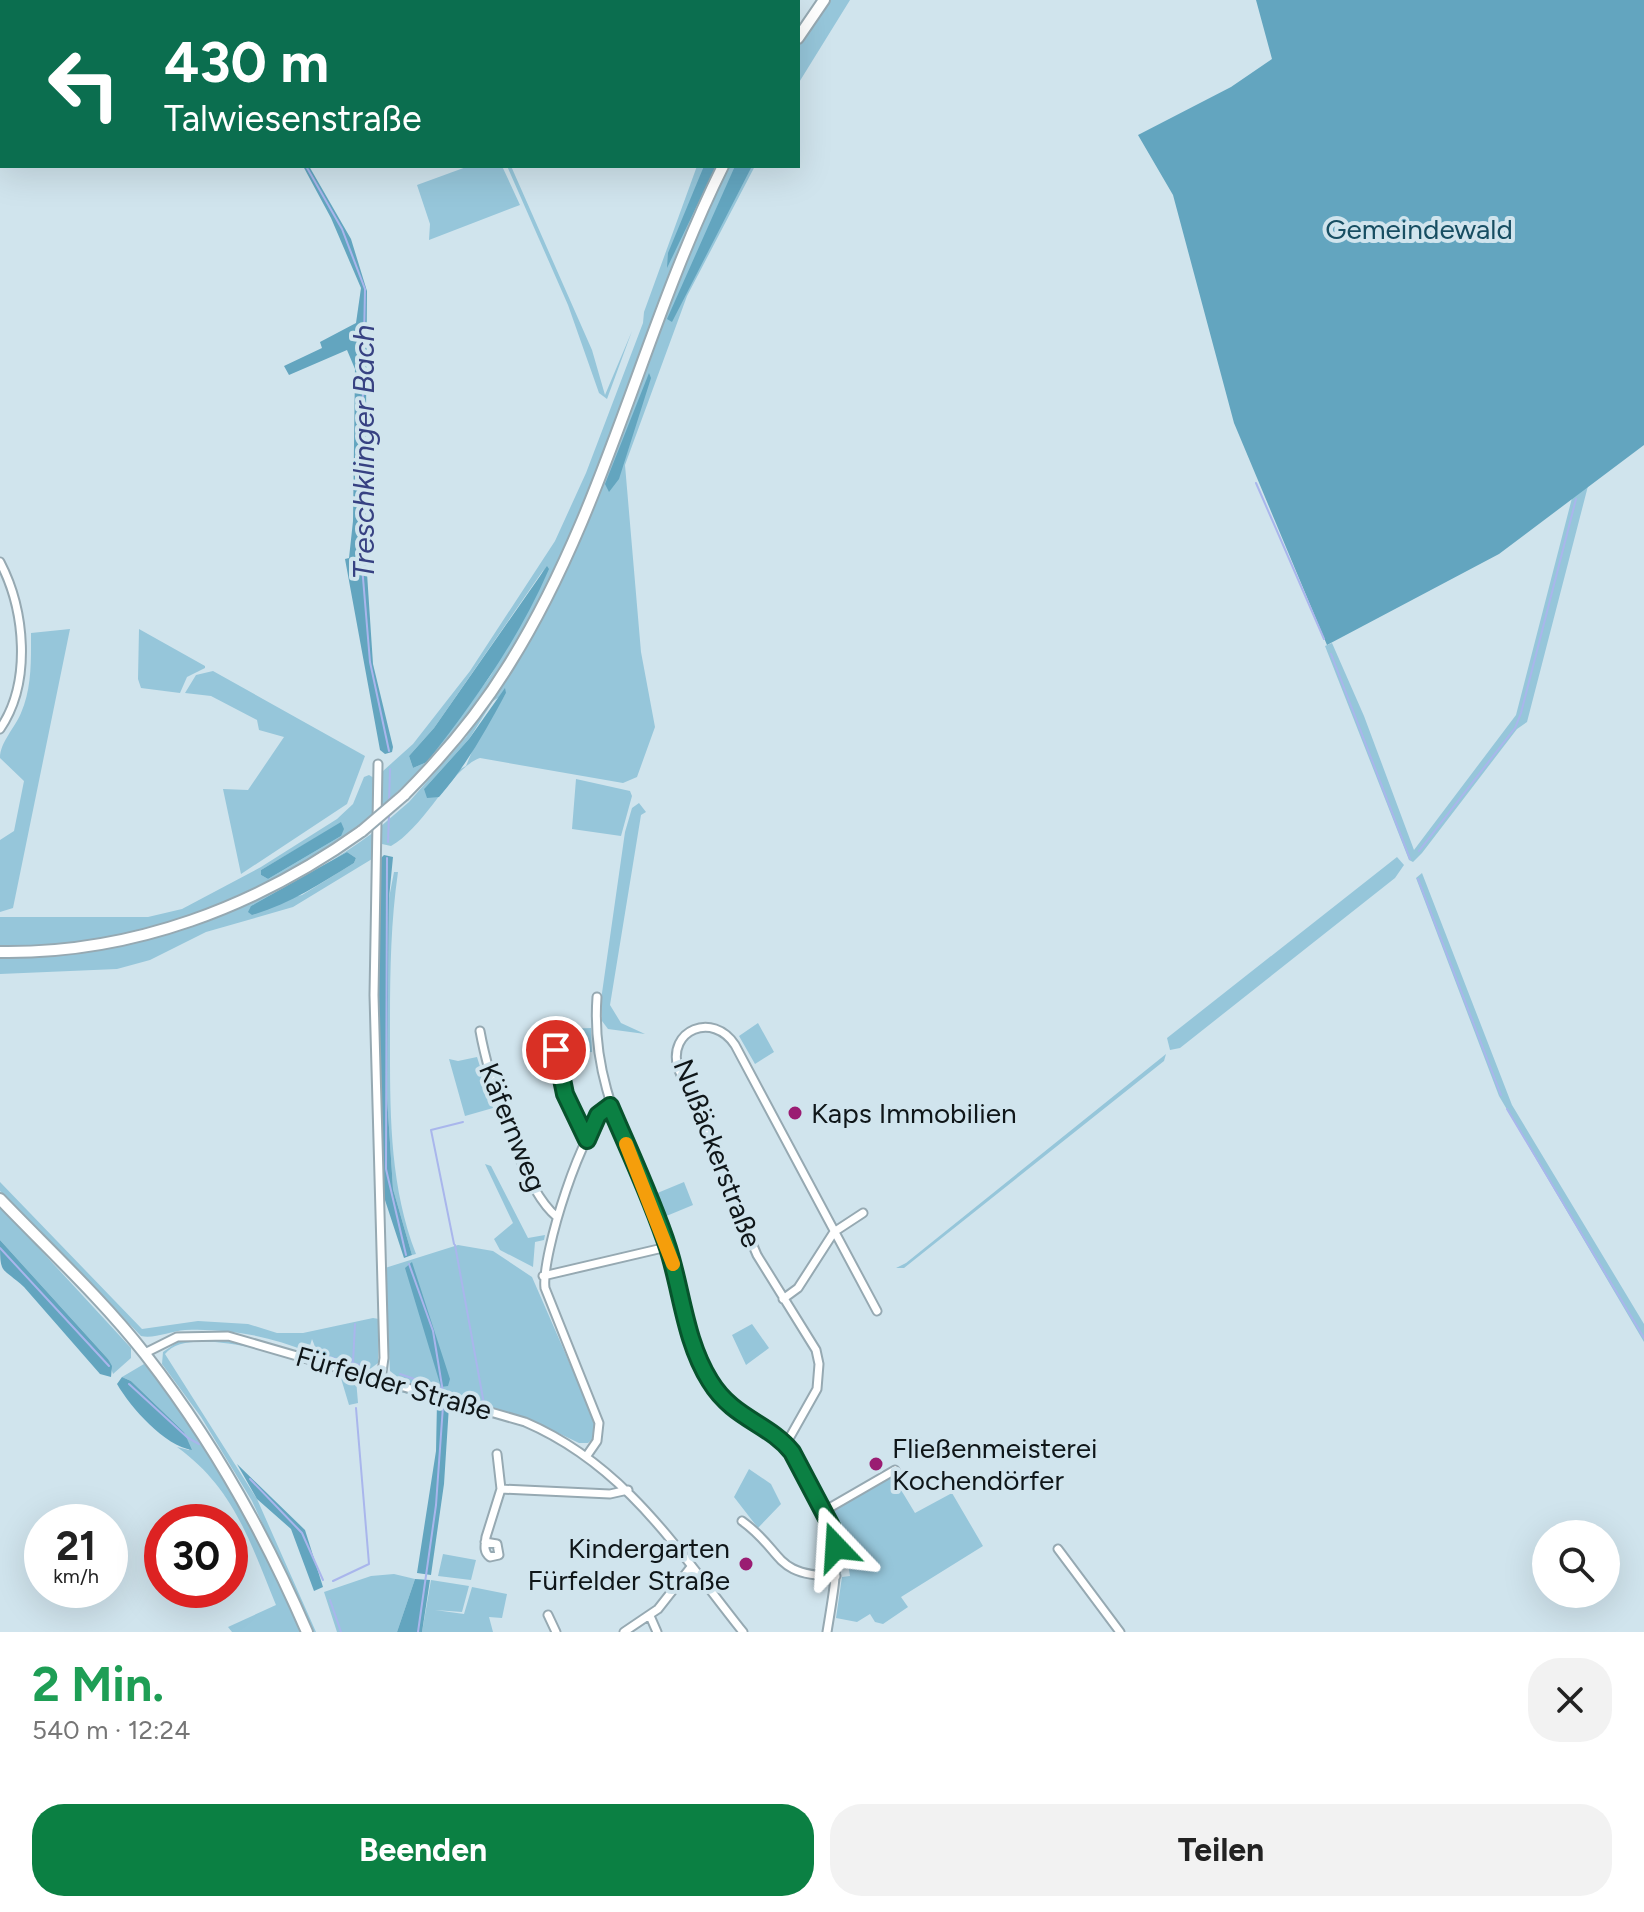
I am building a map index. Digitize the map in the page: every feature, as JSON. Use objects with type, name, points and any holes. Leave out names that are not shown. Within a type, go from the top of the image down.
[{"type":"main road","points":[[800,35],[824,0]]},
{"type":"main road","points":[[0,952],[96,945],[198,919],[279,883],[362,831],[404,795],[479,710],[511,662],[544,602],[576,534],[686,243],[722,168]]},
{"type":"main road","points":[[0,1199],[145,1353],[242,1495],[307,1632]]},
{"type":"street","points":[[0,562],[17,606],[20,660],[17,689],[0,729]]},
{"type":"street","points":[[378,764],[374,995],[384,1358],[381,1379]]},
{"type":"street","points":[[597,997],[596,1044],[610,1106],[667,1247],[689,1334],[710,1382],[736,1413],[786,1444],[824,1511],[836,1547],[836,1576],[827,1632]]},
{"type":"street","name":"Nußäckerstraße","points":[[786,1444],[817,1389],[819,1364],[809,1338],[757,1255],[678,1068],[675,1058],[678,1045],[694,1029],[714,1026],[729,1036],[877,1311]]},
{"type":"street","points":[[555,1028],[565,1094],[587,1140]]},
{"type":"street","name":"Käfernweg","points":[[480,1031],[495,1093],[508,1127],[538,1192],[557,1217]]},
{"type":"street","points":[[588,1454],[597,1441],[599,1423],[545,1288],[543,1276],[546,1250],[587,1140],[598,1115],[610,1106]]},
{"type":"street","points":[[783,1299],[798,1288],[834,1232],[863,1213]]},
{"type":"street","points":[[543,1276],[667,1247]]},
{"type":"street","name":"Fürfelder Straße","points":[[145,1353],[177,1337],[228,1336],[525,1422],[588,1454],[628,1490],[743,1632]]},
{"type":"street","name":"Fürfelder Straße","points":[[485,1542],[501,1489],[497,1454]]},
{"type":"street","points":[[824,1511],[895,1470]]},
{"type":"street","points":[[501,1489],[610,1494],[628,1490]]},
{"type":"street","points":[[742,1521],[757,1532],[789,1570],[807,1575],[836,1576]]},
{"type":"street","points":[[1058,1549],[1120,1632]]},
{"type":"street","points":[[624,1632],[650,1616],[691,1567]]},
{"type":"street","points":[[548,1615],[556,1632]]},
{"type":"street","points":[[650,1616],[657,1632]]},
{"type":"shaded area","points":[[831,0],[850,0],[800,81],[800,44]]},
{"type":"shaded area","points":[[464,168],[503,168],[520,205],[429,240],[430,224],[417,185]]},
{"type":"shaded area","points":[[508,168],[512,168],[592,350],[605,395],[632,331],[607,399],[599,393],[568,305]]},
{"type":"shaded area","points":[[696,168],[716,168],[665,289],[569,538],[541,598],[496,678],[466,719],[433,756],[416,774],[381,807],[383,771],[413,744],[470,671],[555,541],[586,473],[643,323],[644,312]],"holes":[[[544,569],[491,675],[427,762],[413,768],[409,756],[434,728]]]},
{"type":"shaded area","points":[[727,168],[754,168],[687,296],[625,465],[641,652],[655,727],[637,777],[623,783],[480,758],[458,773],[403,837],[391,846],[382,844],[380,827],[409,802],[466,737],[532,636],[554,594],[709,205]],"holes":[[[506,693],[476,742],[466,766],[424,789],[469,739],[493,701]]]},
{"type":"shaded area","points":[[1588,486],[1527,722],[1517,729],[1413,862],[1409,860],[1325,646],[1332,643],[1364,716],[1414,850],[1516,715],[1572,498]]},
{"type":"shaded area","points":[[70,629],[13,908],[0,912],[0,840],[14,831],[24,781],[0,758],[1,752],[27,694],[31,633]]},
{"type":"shaded area","points":[[139,629],[205,668],[187,677],[180,693],[141,688],[138,679]]},
{"type":"shaded area","points":[[213,671],[365,756],[347,804],[241,874],[223,789],[248,790],[284,737],[259,730],[257,720],[211,696],[185,693],[196,675]]},
{"type":"shaded area","points":[[369,775],[374,778],[374,814],[332,844],[244,893],[199,913],[152,928],[53,945],[0,946],[0,917],[148,917],[182,909],[261,867],[337,819],[353,804],[364,777]],"holes":[[[341,823],[341,836],[268,879],[261,875],[261,870]]]},
{"type":"shaded area","points":[[576,779],[630,791],[632,796],[621,836],[572,829]]},
{"type":"shaded area","points":[[639,803],[646,812],[641,815],[610,1005],[621,1023],[645,1034],[608,1029],[602,1021],[601,1000],[625,832],[632,808]]},
{"type":"shaded area","points":[[374,832],[372,859],[293,907],[206,932],[150,960],[117,969],[0,974],[0,956],[100,948],[149,938],[198,924],[286,886],[251,906],[302,895],[354,863],[356,858],[347,852],[336,858]]},
{"type":"shaded area","points":[[1397,857],[1404,865],[1395,878],[1180,1048],[1170,1050],[1167,1038]]},
{"type":"shaded area","points":[[394,872],[398,872],[390,975],[391,1120],[401,1201],[416,1254],[412,1255],[393,1189],[387,1097],[389,898]]},
{"type":"shaded area","points":[[1422,873],[1512,1105],[1644,1324],[1644,1342],[1499,1096],[1416,878]]},
{"type":"shaded area","points":[[758,1023],[774,1052],[755,1064],[739,1036]]},
{"type":"shaded area","points":[[591,1028],[592,1052],[564,1054],[563,1029]]},
{"type":"shaded area","points":[[1166,1054],[1164,1061],[904,1268],[896,1268],[906,1263]]},
{"type":"shaded area","points":[[477,1057],[493,1108],[465,1116],[449,1059],[458,1061]]},
{"type":"shaded area","points":[[485,1164],[491,1166],[528,1238],[545,1235],[544,1240],[535,1242],[533,1267],[500,1250],[494,1239],[513,1223]]},
{"type":"shaded area","points":[[0,1182],[142,1329],[198,1321],[248,1324],[277,1333],[303,1333],[373,1318],[379,1319],[378,1363],[370,1369],[362,1369],[319,1357],[312,1339],[308,1352],[264,1337],[232,1332],[185,1330],[141,1336],[0,1191]]},
{"type":"shaded area","points":[[684,1182],[693,1205],[664,1217],[655,1194]]},
{"type":"shaded area","points":[[0,1206],[131,1348],[131,1358],[113,1374],[108,1359],[0,1240]]},
{"type":"shaded area","points":[[458,1245],[493,1251],[532,1277],[594,1419],[595,1437],[588,1443],[579,1443],[527,1418],[404,1382],[390,1371],[385,1268]]},
{"type":"shaded area","points":[[752,1324],[769,1348],[746,1365],[732,1335]]},
{"type":"shaded area","points":[[228,1338],[450,1403],[449,1406],[356,1379],[358,1403],[349,1405],[340,1375],[249,1347],[198,1342],[178,1345],[165,1354],[257,1499],[316,1632],[312,1632],[252,1501],[201,1417],[162,1364],[163,1352],[179,1341]]},
{"type":"shaded area","points":[[144,1364],[192,1425],[240,1504],[230,1504],[213,1480],[177,1447],[189,1450],[184,1432],[131,1381],[122,1377]]},
{"type":"shaded area","points":[[749,1469],[771,1484],[781,1504],[758,1528],[734,1497]]},
{"type":"shaded area","points":[[892,1475],[915,1513],[952,1493],[983,1546],[901,1597],[908,1607],[883,1624],[875,1622],[870,1614],[857,1622],[836,1618],[842,1577],[850,1576],[844,1537],[832,1511]]},
{"type":"shaded area","points":[[248,1519],[301,1632],[232,1632],[228,1627],[276,1605],[248,1538]]},
{"type":"shaded area","points":[[443,1554],[476,1560],[471,1580],[438,1576]]},
{"type":"shaded area","points":[[394,1574],[415,1579],[397,1632],[337,1632],[324,1592],[371,1576]]},
{"type":"shaded area","points":[[431,1580],[469,1586],[462,1612],[435,1610],[464,1614],[472,1587],[507,1594],[502,1618],[489,1617],[493,1632],[422,1632]]},
{"type":"green space","name":"Gemeindewald","points":[[1256,0],[1644,0],[1644,445],[1499,554],[1327,645],[1234,423],[1173,195],[1138,135],[1231,87],[1272,59]]},
{"type":"green space","points":[[304,168],[310,168],[351,239],[367,291],[365,543],[373,664],[393,747],[392,752],[385,754],[380,750],[345,559],[349,558],[353,521],[355,369],[347,350],[289,375],[284,366],[322,348],[320,342],[356,323],[361,288],[331,218]]},
{"type":"green space","points":[[703,168],[715,168],[667,268],[668,253]]},
{"type":"green space","points":[[734,168],[751,168],[672,322],[667,319]]},
{"type":"green space","points":[[649,373],[651,378],[619,479],[609,492],[605,484]]},
{"type":"green space","points":[[547,566],[549,569],[537,595],[494,669],[427,762],[413,768],[409,756],[434,728]]},
{"type":"green space","points":[[505,688],[506,693],[458,773],[439,797],[427,798],[424,789],[469,739]]},
{"type":"green space","points":[[341,822],[344,829],[341,836],[268,879],[261,875],[261,870]]},
{"type":"green space","points":[[347,852],[356,858],[354,863],[279,905],[252,915],[248,912],[251,906]]},
{"type":"green space","points":[[384,855],[393,857],[389,898],[387,1097],[393,1189],[412,1255],[404,1258],[382,1191],[376,968],[380,859]]},
{"type":"green space","points":[[0,1240],[108,1359],[112,1366],[111,1377],[100,1374],[24,1287],[3,1269]]},
{"type":"green space","points":[[412,1262],[450,1379],[448,1386],[441,1387],[405,1268]]},
{"type":"green space","points":[[122,1377],[131,1381],[184,1432],[192,1450],[160,1434],[140,1414],[117,1384]]},
{"type":"green space","points":[[437,1402],[449,1406],[444,1484],[431,1575],[417,1573],[436,1451]]},
{"type":"green space","points":[[237,1464],[305,1530],[323,1587],[314,1591],[291,1529],[257,1499]]},
{"type":"green space","points":[[415,1579],[430,1580],[422,1632],[397,1632]]},
{"type":"waterway","name":"Treschklinger Bach","points":[[307,168],[342,229],[365,289],[360,542],[370,662],[389,751]]},
{"type":"waterway","points":[[1256,483],[1324,639]]},
{"type":"waterway","points":[[1419,851],[1515,728],[1576,499]]},
{"type":"waterway","points":[[1331,654],[1410,859]]},
{"type":"waterway","name":"Treschklinger Bach","points":[[389,803],[390,769]]},
{"type":"waterway","name":"Treschklinger Bach","points":[[388,842],[389,814]]},
{"type":"waterway","name":"Treschklinger Bach","points":[[387,858],[386,1169],[406,1255]]},
{"type":"waterway","points":[[1418,879],[1501,1095]]},
{"type":"waterway","points":[[1507,1109],[1644,1338]]},
{"type":"waterway","points":[[454,1244],[431,1130],[463,1122]]},
{"type":"waterway","points":[[455,1245],[484,1404]]},
{"type":"waterway","points":[[0,1248],[109,1366]]},
{"type":"waterway","name":"Treschklinger Bach","points":[[409,1264],[433,1331],[443,1392]]},
{"type":"waterway","points":[[353,1363],[355,1324]]},
{"type":"waterway","points":[[325,1356],[364,1366]]},
{"type":"waterway","points":[[400,1374],[440,1388]]},
{"type":"waterway","points":[[129,1384],[188,1438],[199,1444]]},
{"type":"waterway","name":"Treschklinger Bach","points":[[418,1632],[436,1505],[443,1406]]},
{"type":"waterway","points":[[333,1581],[369,1564],[356,1408]]},
{"type":"waterway","points":[[250,1479],[302,1533],[323,1580]]},
{"type":"waterway","points":[[330,1600],[341,1632]]},
{"type":"slow traffic","points":[[626,1144],[673,1264]]},
{"type":"place","name":"Kaps Immobilien","points":[[795,1113]]},
{"type":"place","name":"Fließenmeisterei Kochendörfer","points":[[876,1464]]},
{"type":"place","name":"Kindergarten Fürfelder Straße","points":[[746,1564]]},
{"type":"route","points":[[556,1050],[565,1094],[587,1140],[598,1115],[610,1106],[660,1227],[674,1268],[689,1334],[710,1382],[736,1413],[786,1444],[831,1526],[836,1547]]}]
